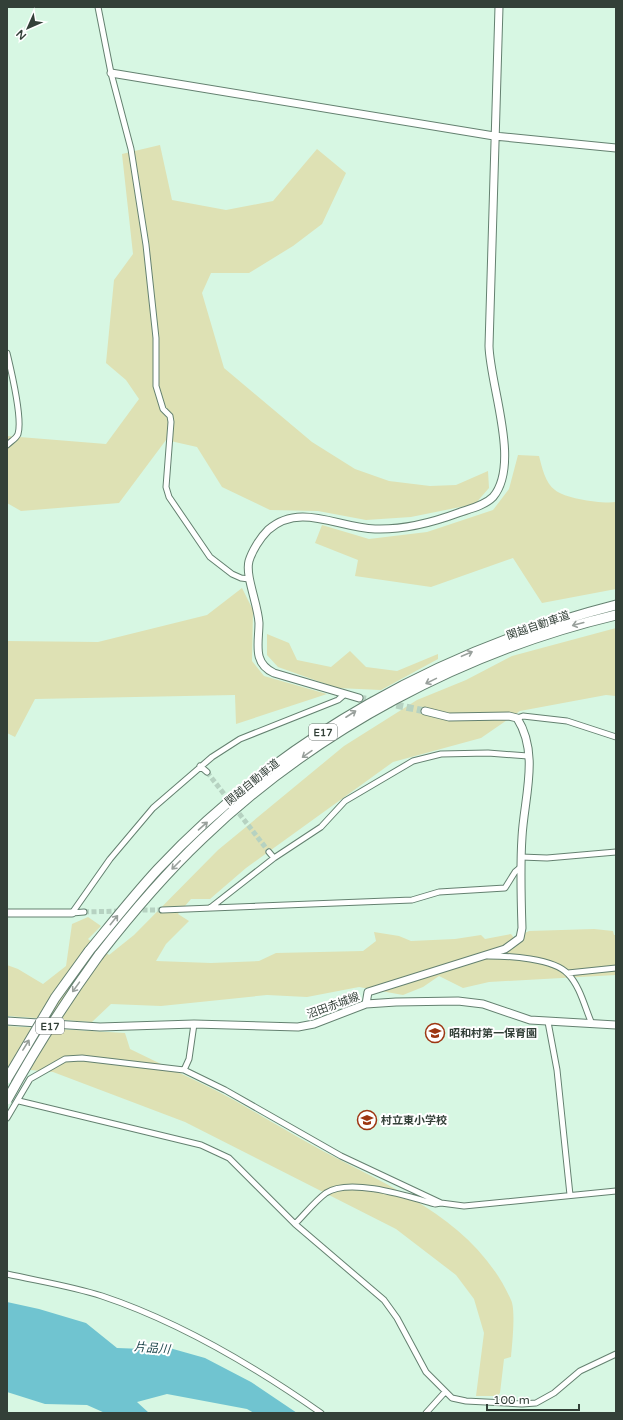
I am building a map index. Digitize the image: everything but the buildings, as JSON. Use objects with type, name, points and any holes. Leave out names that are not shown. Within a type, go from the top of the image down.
[{"type":"highway","name":"関越自動車道","points":[[7,1079],[55,998],[89,950],[154,874],[196,832],[238,795],[320,734],[379,697],[448,663],[531,629],[616,605]]},
{"type":"highway","name":"関越自動車道","points":[[7,1100],[32,1055],[60,1010],[98,955],[130,916],[203,838],[251,797],[326,741],[405,694],[445,674],[536,637],[578,624],[616,615]]},
{"type":"street","points":[[98,7],[111,73],[131,149],[146,245],[156,338],[156,386],[163,409],[170,416],[171,422],[167,492],[210,557],[232,574],[247,580],[249,579]]},
{"type":"street","points":[[359,698],[274,673],[266,669],[262,664],[258,652],[257,608],[249,579],[249,562],[261,539],[276,524],[285,519],[299,517],[323,519],[356,527],[373,529],[392,529],[416,526],[442,519],[484,504],[493,497],[499,487],[503,475],[504,463],[502,424],[489,361],[489,346],[499,7]]},
{"type":"street","points":[[111,73],[494,136],[616,148]]},
{"type":"street","points":[[7,353],[17,403],[18,432],[16,438],[7,444]]},
{"type":"street","points":[[72,912],[110,859],[153,808],[200,766],[240,739],[338,700],[345,694]]},
{"type":"street","points":[[425,711],[449,717],[498,715],[517,718],[524,716],[567,721],[616,737]]},
{"type":"street","points":[[366,1004],[368,992],[481,955],[505,949],[520,938],[522,928],[522,835],[529,779],[525,735],[517,718]]},
{"type":"street","points":[[210,908],[274,858],[321,827],[345,801],[412,761],[442,754],[488,753],[528,756]]},
{"type":"street","points":[[200,766],[207,772]]},
{"type":"street","points":[[269,852],[274,858]]},
{"type":"street","points":[[521,857],[547,858],[616,852]]},
{"type":"street","points":[[162,910],[412,900],[439,892],[501,889],[508,886],[514,872],[521,868]]},
{"type":"street","points":[[7,913],[84,912]]},
{"type":"street","points":[[481,955],[537,960],[560,968],[568,973],[574,982],[592,1024]]},
{"type":"street","points":[[568,973],[616,968]]},
{"type":"street","name":"沼田赤城線","points":[[7,1021],[100,1027],[194,1024],[298,1028],[314,1024],[366,1004],[458,1001],[483,1004],[530,1020],[616,1025]]},
{"type":"street","points":[[548,1022],[557,1070],[570,1195]]},
{"type":"street","points":[[184,1070],[189,1059],[194,1024]]},
{"type":"street","points":[[7,1118],[30,1079],[65,1059],[82,1058],[184,1070],[225,1090],[341,1156],[441,1203]]},
{"type":"street","points":[[19,1100],[187,1142],[219,1152],[229,1158],[257,1184],[295,1224],[384,1300],[397,1318],[426,1372],[452,1398],[466,1401],[522,1404],[536,1403],[554,1393],[580,1371],[616,1354]]},
{"type":"street","points":[[295,1224],[327,1193],[344,1188],[387,1191],[435,1204],[441,1203],[464,1206],[616,1191]]},
{"type":"street","points":[[7,1274],[101,1296],[146,1314],[229,1353],[252,1366],[321,1413]]},
{"type":"street","points":[[426,1413],[445,1392]]},
{"type":"green space","points":[[160,145],[172,200],[226,210],[273,201],[317,149],[346,173],[322,224],[293,246],[249,273],[211,273],[202,293],[224,368],[312,442],[355,469],[389,481],[430,486],[456,485],[488,471],[489,488],[475,504],[411,517],[366,520],[318,511],[270,510],[222,487],[197,447],[166,440],[119,503],[21,511],[7,503],[7,436],[106,444],[139,399],[126,380],[106,363],[114,280],[133,254],[122,154]]},
{"type":"green space","points":[[518,455],[539,456],[544,474],[549,483],[560,493],[584,500],[616,502],[616,589],[542,603],[513,558],[431,587],[355,576],[358,560],[315,543],[322,525],[369,539],[427,532],[493,510],[509,489]]},
{"type":"green space","points":[[242,588],[253,610],[252,661],[264,676],[327,694],[236,724],[235,695],[35,699],[15,737],[7,733],[7,641],[98,642],[207,615]]},
{"type":"green space","points":[[616,628],[616,696],[606,695],[520,711],[481,738],[393,762],[246,868],[210,899],[191,899],[178,914],[189,921],[166,944],[156,961],[211,963],[259,961],[276,953],[363,951],[376,941],[374,932],[399,936],[411,941],[455,939],[481,935],[485,939],[511,934],[514,938],[529,931],[594,929],[613,931],[614,935],[616,935],[616,975],[489,982],[463,988],[439,976],[423,987],[403,995],[359,987],[307,997],[267,995],[161,1006],[111,1004],[92,1022],[7,1016],[7,965],[18,969],[43,984],[66,966],[72,924],[88,917],[101,926],[88,939],[109,955],[134,935],[218,850],[344,746],[417,700],[466,680],[512,656]]},
{"type":"green space","points":[[267,634],[289,643],[297,660],[331,667],[350,651],[366,667],[397,671],[438,654],[438,659],[381,690],[337,688],[278,667],[267,655]]},
{"type":"green space","points":[[7,1026],[125,1033],[130,1049],[227,1097],[312,1145],[398,1190],[451,1225],[475,1247],[495,1271],[511,1300],[513,1311],[513,1328],[511,1357],[504,1359],[500,1393],[497,1396],[476,1396],[484,1333],[474,1299],[456,1275],[396,1229],[185,1122],[53,1072],[7,1068]]},
{"type":"water","points":[[7,1302],[39,1309],[86,1323],[117,1348],[144,1349],[166,1347],[205,1358],[251,1382],[297,1413],[254,1413],[247,1409],[167,1394],[137,1402],[149,1413],[105,1413],[87,1405],[45,1404],[7,1392]]},
{"type":"tunnel","points":[[359,698],[376,701]]},
{"type":"tunnel","points":[[386,703],[425,711]]},
{"type":"tunnel","points":[[207,772],[269,852]]},
{"type":"tunnel","points":[[135,910],[162,910]]},
{"type":"tunnel","points":[[84,912],[123,911]]},
{"type":"place","name":"昭和村第一保育園","points":[[435,1033]]},
{"type":"place","name":"村立東小学校","points":[[367,1120]]},
{"type":"water label","name":"片品川","points":[[152,1348]]}]
